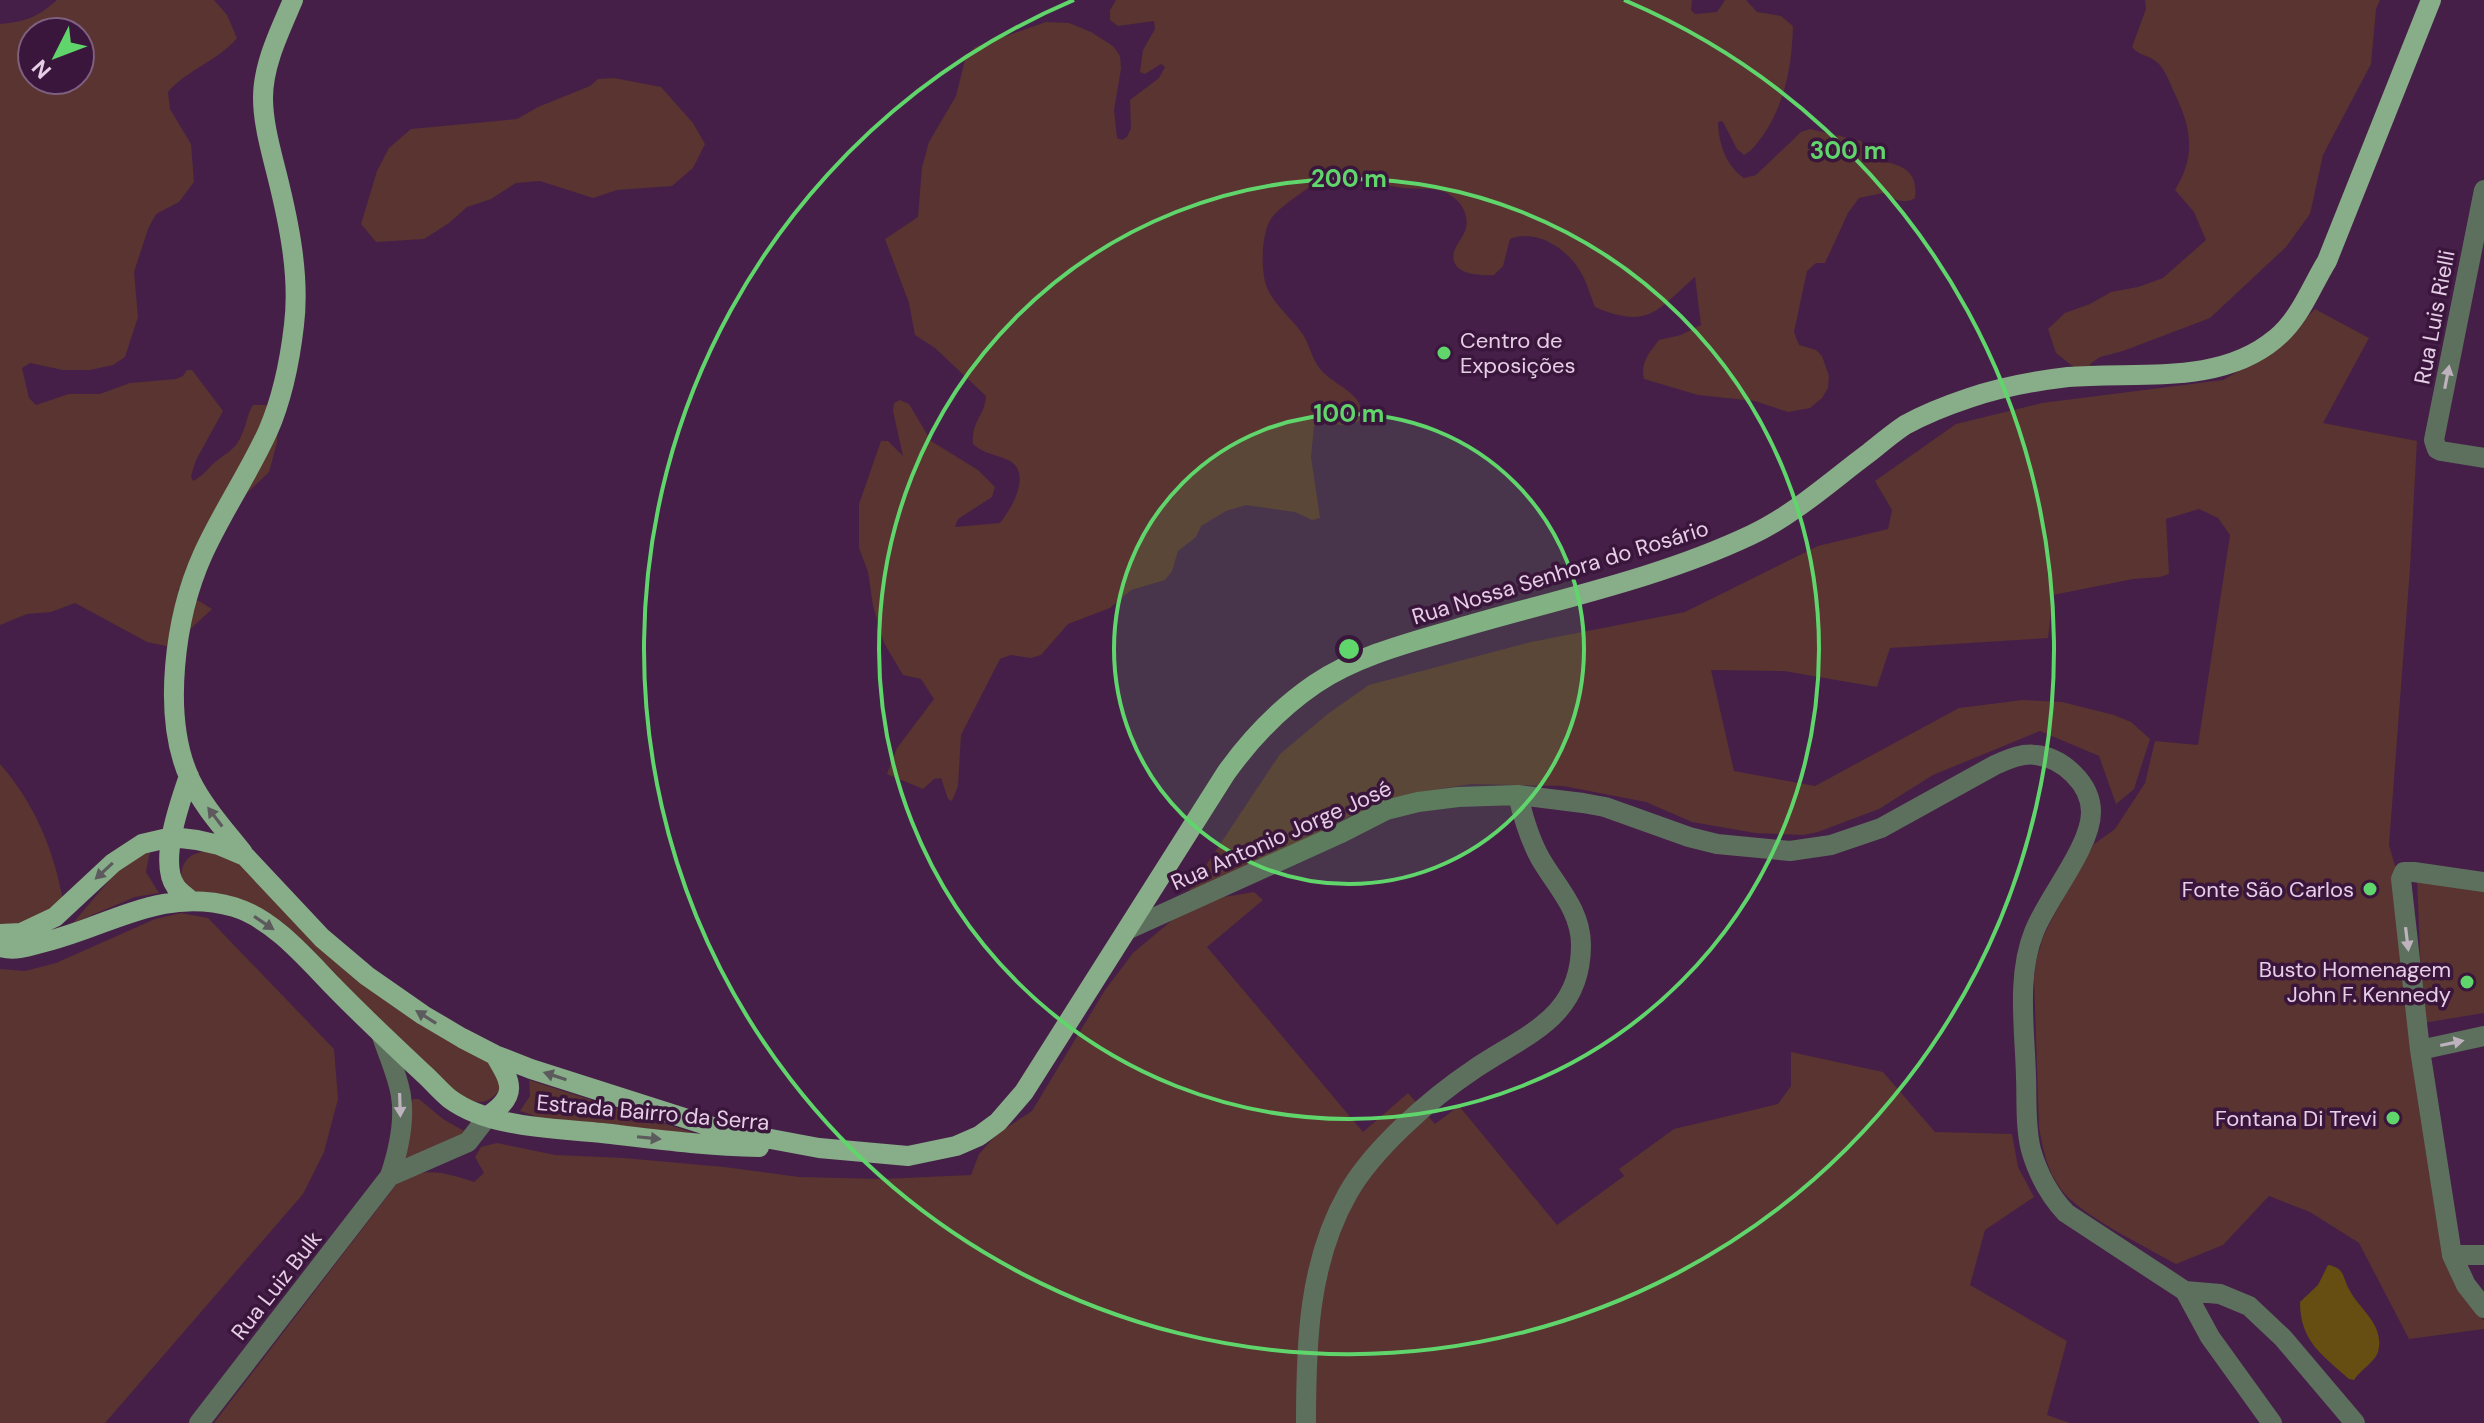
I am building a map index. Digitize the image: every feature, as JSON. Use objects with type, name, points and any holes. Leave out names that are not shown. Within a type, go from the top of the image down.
[{"type":"main road","name":"Estrada Bairro da Serra","points":[[293,0],[274,43],[263,98],[292,252],[295,323],[285,375],[269,428],[203,554],[187,595],[177,641],[175,724],[189,776],[211,814],[245,856],[322,938],[367,976],[423,1015],[495,1055],[531,1069],[722,1130],[819,1148]]},
{"type":"main road","name":"Rua Nossa Senhora do Rosário","points":[[819,1148],[908,1156],[956,1146],[979,1136],[998,1122],[1024,1092],[1218,784],[1248,743],[1297,697],[1326,677],[1360,660],[1642,576],[1751,535],[1778,521],[1907,424],[1964,399],[1993,390],[2069,377],[2201,371],[2254,354],[2277,338],[2297,316],[2327,261],[2431,0]]},
{"type":"main road","points":[[189,776],[175,816],[170,875],[176,887],[190,900]]},
{"type":"main road","name":"Estrada Bairro da Serra","points":[[172,837],[219,845],[245,856]]},
{"type":"main road","points":[[0,934],[21,933],[55,917],[129,851],[142,844],[172,837]]},
{"type":"main road","name":"Estrada Bairro da Serra","points":[[0,947],[11,950],[56,940],[136,909],[190,900],[234,907],[255,917],[306,958],[449,1099],[468,1110],[516,1124],[717,1146],[819,1148]]},
{"type":"main road","points":[[488,1116],[499,1109],[510,1088],[509,1079],[495,1055]]},
{"type":"street","name":"Rua Luis Rielli","points":[[2484,190],[2434,440],[2441,451],[2484,458]]},
{"type":"street","name":"Rua Antonio Jorge José","points":[[1129,929],[1386,810],[1418,802],[1518,795],[1605,807],[1717,844],[1790,851],[1831,845],[1881,828],[2015,756],[2049,758],[2079,779],[2088,796],[2091,812],[2088,829],[2042,915],[2027,954],[2024,990],[2030,1146],[2038,1172],[2066,1213],[2185,1291],[2220,1294],[2249,1306],[2283,1338],[2355,1423]]},
{"type":"street","points":[[1306,1423],[1306,1360],[1313,1290],[1328,1237],[1349,1192],[1377,1154],[1425,1106],[1473,1070],[1527,1038],[1556,1013],[1570,994],[1579,971],[1581,941],[1576,919],[1568,900],[1540,857],[1525,824],[1518,795]]},
{"type":"street","points":[[2484,882],[2414,872],[2404,872],[2401,879],[2420,1050],[2452,1255],[2466,1285],[2484,1308]]},
{"type":"street","points":[[382,1036],[401,1095],[402,1111],[397,1155],[390,1176]]},
{"type":"street","points":[[2420,1050],[2484,1036]]},
{"type":"street","points":[[390,1176],[468,1142],[488,1116]]},
{"type":"street","name":"Rua Luiz Bulk","points":[[199,1423],[390,1176]]},
{"type":"street","points":[[2452,1255],[2484,1255]]},
{"type":"street","points":[[2185,1291],[2210,1337],[2272,1423]]},
{"type":"shaded area","points":[[57,0],[214,0],[227,15],[237,38],[168,92],[170,109],[191,144],[194,182],[179,202],[156,214],[148,229],[134,272],[138,317],[125,357],[113,365],[90,370],[63,370],[30,363],[22,368],[29,398],[36,405],[69,394],[100,394],[130,383],[176,379],[187,370],[192,370],[223,411],[196,460],[191,476],[193,481],[236,445],[253,405],[267,405],[277,414],[277,443],[269,472],[218,521],[207,557],[178,590],[182,597],[199,601],[212,609],[171,647],[147,642],[75,603],[51,612],[27,614],[0,625],[0,24],[16,22],[16,96],[96,96],[96,16],[37,15]]},
{"type":"shaded area","points":[[1116,0],[1692,0],[1691,10],[1695,14],[1717,12],[1725,0],[1746,0],[1757,12],[1781,16],[1793,26],[1792,41],[1782,98],[1770,124],[1754,147],[1744,155],[1737,149],[1723,122],[1718,123],[1722,146],[1732,167],[1744,178],[1756,175],[1801,132],[1810,129],[1861,141],[1871,159],[1904,168],[1913,179],[1915,198],[1903,201],[1883,193],[1859,198],[1848,213],[1825,263],[1816,263],[1807,271],[1794,332],[1799,345],[1816,350],[1822,356],[1829,376],[1828,388],[1810,408],[1788,412],[1755,401],[1698,395],[1644,379],[1644,363],[1659,340],[1681,335],[1701,325],[1695,277],[1651,313],[1628,317],[1613,314],[1595,307],[1585,280],[1574,263],[1559,248],[1540,238],[1520,236],[1510,239],[1503,266],[1494,275],[1461,270],[1454,260],[1454,252],[1465,231],[1467,219],[1460,203],[1445,192],[1344,179],[1324,180],[1312,186],[1271,219],[1265,234],[1263,264],[1268,290],[1302,333],[1318,366],[1353,395],[1362,410],[1362,419],[1352,424],[1320,421],[1314,426],[1311,457],[1320,518],[1312,520],[1295,512],[1246,505],[1226,511],[1201,526],[1196,537],[1178,551],[1172,571],[1165,580],[1131,590],[1110,608],[1068,624],[1041,655],[1031,658],[1011,655],[1000,659],[961,735],[958,786],[952,801],[948,799],[941,778],[934,779],[923,789],[887,774],[897,748],[934,699],[921,679],[903,675],[884,643],[873,606],[868,572],[859,548],[859,504],[881,441],[888,441],[903,456],[893,411],[894,403],[900,400],[909,404],[931,441],[978,470],[995,487],[992,497],[958,519],[955,527],[1000,523],[1010,509],[1020,481],[1015,466],[1008,460],[973,444],[974,430],[986,396],[935,348],[915,335],[909,303],[885,239],[918,217],[922,167],[929,142],[956,96],[966,56],[975,47],[1046,22],[1069,23],[1091,32],[1113,46],[1120,56],[1121,69],[1114,110],[1117,138],[1122,140],[1127,137],[1131,128],[1130,100],[1159,78],[1165,67],[1161,64],[1145,74],[1140,72],[1143,50],[1155,29],[1154,21],[1118,26],[1110,20],[1110,10]]},
{"type":"shaded area","points":[[2145,0],[2380,0],[2376,9],[2371,64],[2323,155],[2310,214],[2286,247],[2210,318],[2100,357],[2091,366],[2075,368],[2056,353],[2048,329],[2065,313],[2111,292],[2163,278],[2206,240],[2194,212],[2175,190],[2189,152],[2184,116],[2160,66],[2132,47],[2146,9]]},
{"type":"shaded area","points":[[614,78],[661,87],[693,123],[705,144],[693,168],[672,186],[617,190],[593,198],[540,181],[516,183],[491,199],[467,207],[424,239],[376,242],[361,224],[377,171],[389,148],[411,129],[517,119],[590,86],[598,79]]},
{"type":"shaded area","points":[[2315,309],[2369,338],[2323,423],[2417,441],[2389,845],[2396,869],[2414,1033],[2471,1304],[2484,1321],[2484,1329],[2409,1339],[2359,1243],[2310,1212],[2269,1196],[2223,1245],[2176,1264],[2082,1208],[2060,1188],[2049,1167],[2039,1128],[2034,978],[2037,958],[2054,915],[2094,844],[2115,829],[2145,783],[2155,741],[2198,745],[2230,535],[2218,518],[2199,509],[2166,519],[2169,574],[2053,595],[2048,638],[1890,648],[1877,687],[1784,671],[1711,670],[1734,771],[1815,786],[1959,708],[2023,700],[2062,702],[2131,722],[2150,739],[2134,789],[2116,804],[2099,756],[2040,731],[1933,775],[1879,809],[1803,835],[1755,833],[1692,822],[1646,802],[1563,786],[1471,784],[1413,793],[1350,816],[1266,863],[1185,897],[1280,754],[1369,685],[1531,642],[1685,612],[1818,546],[1888,529],[1892,510],[1875,481],[1956,424],[2042,403],[2223,380],[2285,340]]},
{"type":"shaded area","points":[[0,764],[23,795],[41,828],[63,901],[32,931],[0,929]]},
{"type":"shaded area","points":[[150,851],[146,872],[159,893],[135,897],[73,923],[129,857]]},
{"type":"shaded area","points":[[208,851],[243,865],[300,924],[496,1065],[500,1089],[490,1099],[480,1102],[456,1093],[281,925],[195,893],[185,885],[181,877],[186,861],[192,855]]},
{"type":"shaded area","points":[[2417,880],[2484,891],[2484,1013],[2423,1023]]},
{"type":"shaded area","points":[[1254,892],[1263,900],[1207,947],[1363,1132],[1408,1093],[1435,1124],[1459,1106],[1557,1225],[1624,1176],[1619,1169],[1674,1129],[1778,1104],[1791,1086],[1791,1052],[1883,1072],[1935,1132],[2012,1134],[2018,1167],[2034,1197],[1985,1230],[1970,1285],[2067,1341],[2047,1415],[2070,1423],[214,1423],[399,1181],[427,1172],[474,1182],[484,1173],[475,1157],[481,1147],[497,1143],[555,1155],[724,1167],[799,1177],[882,1179],[971,1175],[979,1154],[997,1134],[1032,1111],[1105,990],[1133,953],[1176,917],[1212,899]]},
{"type":"shaded area","points":[[181,913],[208,918],[334,1049],[338,1099],[324,1152],[303,1194],[105,1423],[0,1423],[0,969],[25,971],[56,963],[155,919]]},
{"type":"shaded area","points":[[529,1080],[697,1134],[541,1118],[520,1111],[530,1096]]},
{"type":"shaded area","points":[[419,1099],[464,1131],[463,1135],[406,1158],[409,1103]]},
{"type":"shaded area","points":[[2328,1265],[2341,1271],[2378,1334],[2376,1356],[2354,1380],[2349,1379],[2314,1346],[2301,1316],[2300,1302],[2318,1285]]},
{"type":"place","name":"Centro de Exposições","points":[[1444,353]]},
{"type":"place","name":"Fonte São Carlos","points":[[2370,889]]},
{"type":"place","name":"Busto Homenagem John F. Kennedy","points":[[2467,982]]},
{"type":"place","name":"Fontana Di Trevi","points":[[2393,1118]]}]
